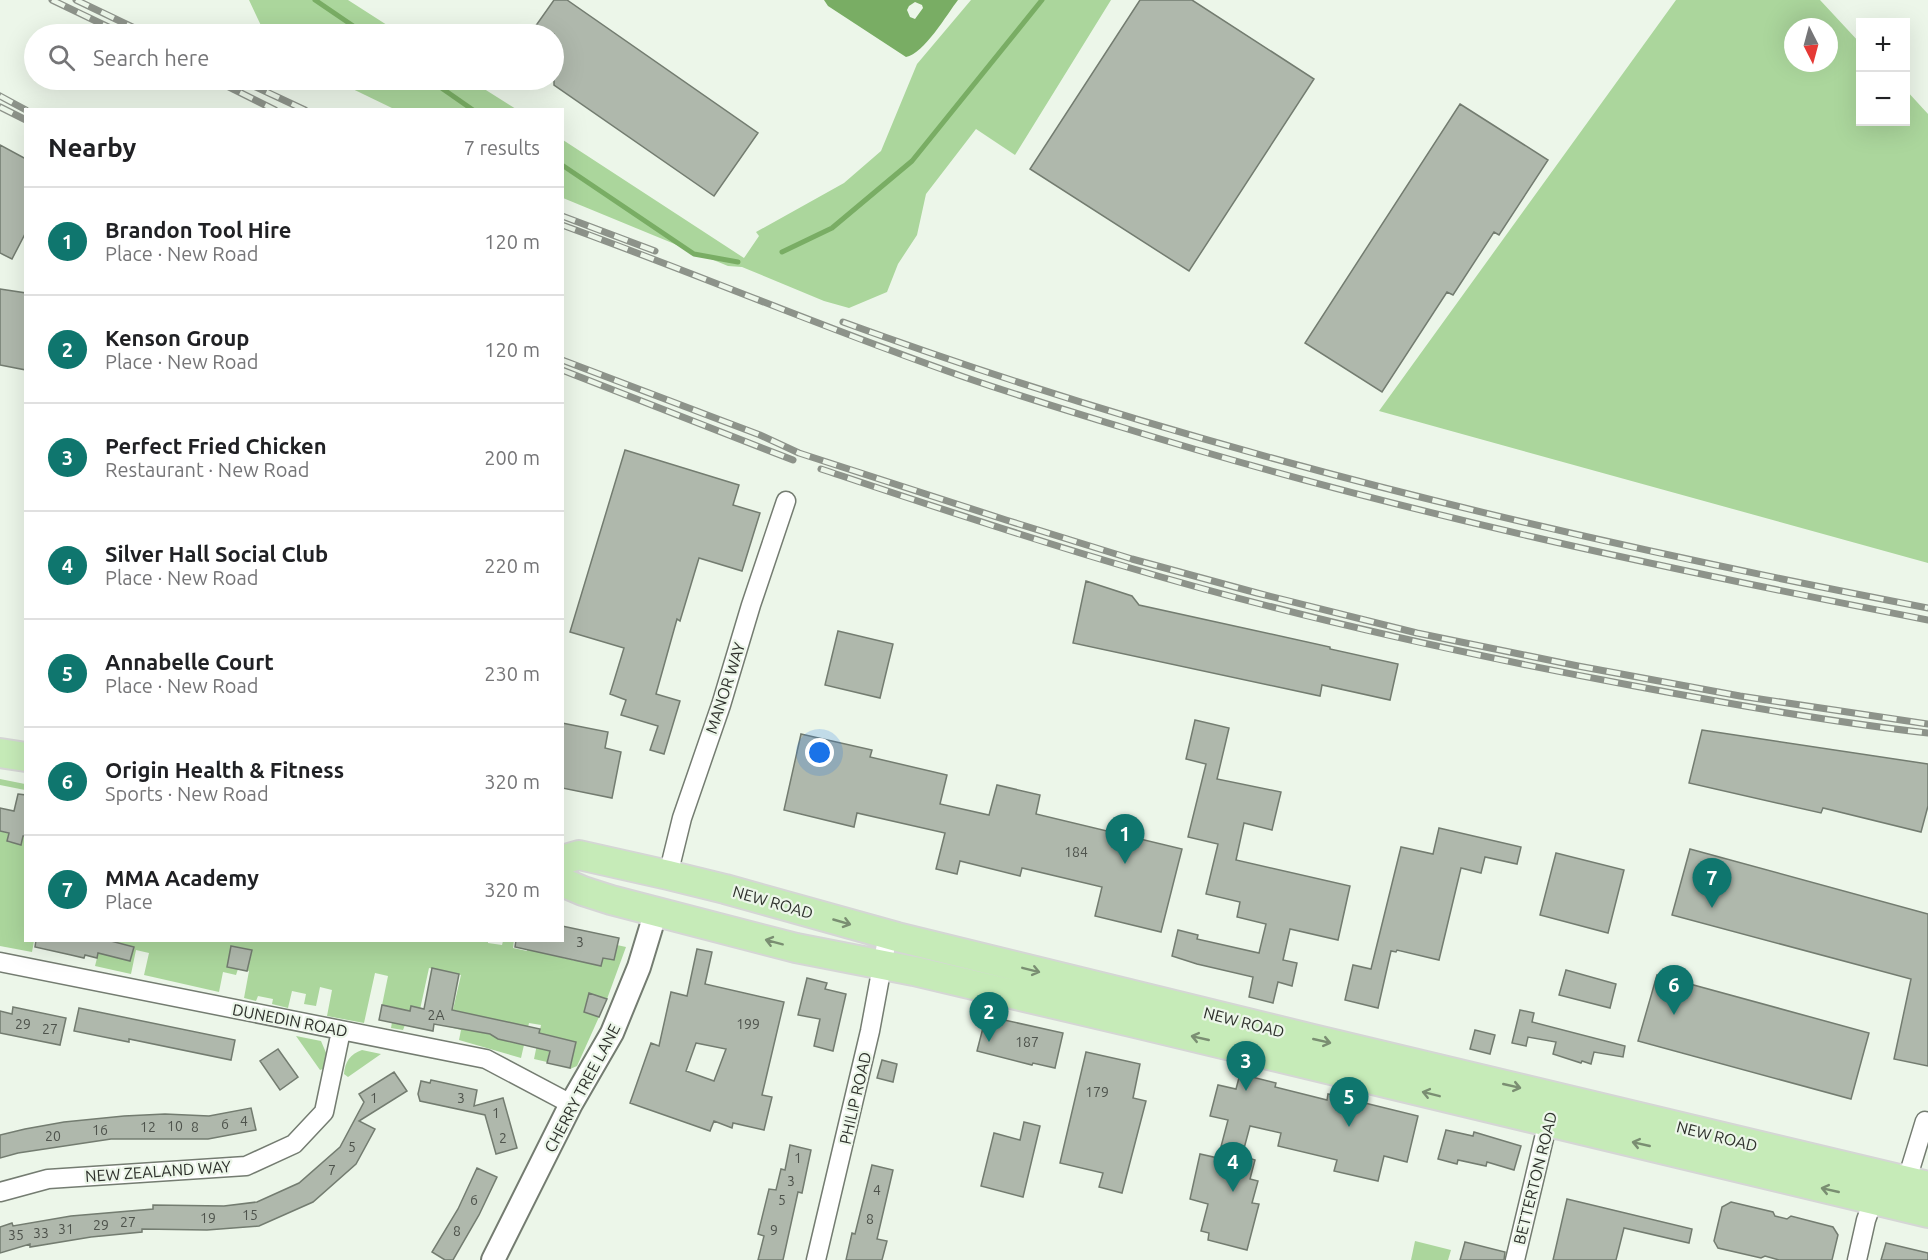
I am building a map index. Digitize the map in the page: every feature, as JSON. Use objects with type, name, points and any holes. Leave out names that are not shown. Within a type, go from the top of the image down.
[{"type":"main road","points":[[0,753],[24,757]]},
{"type":"main road","name":"NEW ROAD","points":[[564,859],[579,855],[725,889],[888,934],[1324,1042],[1552,1110]]},
{"type":"main road","points":[[656,910],[668,875]]},
{"type":"main road","name":"NEW ROAD","points":[[564,883],[583,891],[796,948],[881,964],[1290,1059],[1552,1110],[1878,1188],[1928,1213]]},
{"type":"main road","name":"NEW ROAD","points":[[1878,1188],[1928,1186]]},
{"type":"street","name":"MANOR WAY","points":[[668,875],[682,818],[725,693],[751,605],[786,501]]},
{"type":"street","name":"CHERRY TREE LANE","points":[[493,1260],[571,1104],[612,1033],[629,995],[656,910]]},
{"type":"street","name":"PHILIP ROAD","points":[[816,1260],[870,1031],[888,934]]},
{"type":"street","name":"DUNEDIN ROAD","points":[[0,962],[486,1059],[571,1104]]},
{"type":"street","name":"NEW ZEALAND WAY","points":[[0,1192],[48,1179],[246,1166],[294,1144],[324,1112],[341,1031]]},
{"type":"street","name":"BETTERTON ROAD","points":[[1515,1260],[1552,1110]]},
{"type":"street","points":[[1857,1260],[1866,1220],[1878,1188],[1909,1173],[1925,1122],[1928,1122]]},
{"type":"shaded area","points":[[249,0],[348,0],[385,24],[260,24]]},
{"type":"shaded area","points":[[824,0],[958,0],[920,49],[906,57],[828,6]],"holes":[[[915,2],[923,8],[915,19],[910,17],[907,10],[909,6]]]},
{"type":"shaded area","points":[[971,0],[1111,0],[1015,155],[976,129],[926,194],[917,235],[898,264],[887,292],[849,308],[824,301],[742,267],[728,266],[564,198],[564,141],[744,258],[759,236],[756,232],[844,183],[881,151],[917,64]]},
{"type":"shaded area","points":[[1676,0],[1820,0],[1837,18],[1784,18],[1784,72],[1838,72],[1838,19],[1856,39],[1856,126],[1910,126],[1910,94],[1928,114],[1928,563],[1379,411]]},
{"type":"shaded area","points":[[355,90],[486,90],[514,108],[392,108]]},
{"type":"shaded area","points":[[0,779],[24,784],[24,790],[0,785]]},
{"type":"shaded area","points":[[0,831],[9,833],[8,842],[21,844],[24,836],[24,942],[34,942],[32,952],[0,946]]},
{"type":"shaded area","points":[[88,942],[488,942],[502,945],[503,942],[514,942],[513,948],[527,951],[529,942],[537,950],[545,953],[554,953],[564,949],[563,958],[576,961],[590,955],[588,963],[601,966],[603,958],[614,960],[617,945],[626,947],[607,999],[589,993],[584,1012],[599,1017],[577,1066],[570,1069],[576,1042],[552,1037],[547,1062],[534,1059],[541,1025],[529,1023],[521,1058],[459,1040],[461,1030],[449,1027],[461,975],[429,968],[416,1028],[405,1025],[403,1030],[391,1028],[392,1022],[379,1020],[388,976],[375,973],[364,1023],[327,1016],[332,990],[320,987],[316,1006],[304,1004],[306,994],[292,991],[288,1008],[272,1004],[273,999],[258,996],[256,1001],[244,998],[249,971],[238,969],[236,975],[223,972],[219,992],[144,975],[149,953],[136,950],[131,974],[95,966],[97,958],[85,955]]},
{"type":"shaded area","points":[[296,1036],[321,1041],[327,1055],[326,1068],[320,1070]]},
{"type":"shaded area","points":[[362,1050],[381,1054],[348,1077],[344,1074],[347,1062],[351,1056]]},
{"type":"shaded area","points":[[1415,1241],[1451,1250],[1448,1260],[1411,1260]]},
{"type":"building","points":[[554,0],[567,0],[758,133],[714,196],[561,90],[564,90],[564,24],[537,24]]},
{"type":"building","points":[[1140,0],[1192,0],[1314,79],[1189,271],[1030,169]]},
{"type":"building","points":[[1460,104],[1548,160],[1499,235],[1494,232],[1453,295],[1447,292],[1382,392],[1305,343]]},
{"type":"building","points":[[0,145],[24,158],[24,236],[12,259],[0,253]]},
{"type":"building","points":[[0,289],[24,293],[24,370],[0,365]]},
{"type":"building","points":[[625,450],[739,485],[733,505],[760,513],[742,571],[699,558],[680,621],[677,619],[656,694],[680,701],[664,754],[650,750],[658,726],[621,715],[626,700],[610,694],[624,648],[570,632]]},
{"type":"building","points":[[1086,581],[1132,596],[1139,605],[1398,664],[1390,700],[1322,685],[1320,696],[1073,643]]},
{"type":"building","points":[[838,631],[893,644],[880,698],[825,685]]},
{"type":"building","points":[[1195,720],[1229,728],[1217,779],[1281,792],[1272,830],[1244,823],[1236,860],[1350,886],[1338,940],[1290,929],[1283,960],[1297,963],[1292,986],[1278,982],[1273,1003],[1249,997],[1253,977],[1172,956],[1178,930],[1198,935],[1197,939],[1259,953],[1266,924],[1237,917],[1240,902],[1206,894],[1218,844],[1188,837],[1206,764],[1186,759]]},
{"type":"building","points":[[564,723],[608,732],[605,748],[621,752],[612,798],[564,788]]},
{"type":"building","points":[[1702,730],[1928,764],[1928,806],[1921,832],[1823,808],[1821,813],[1689,783]]},
{"type":"building","points":[[801,734],[872,750],[870,757],[947,775],[940,804],[989,815],[997,785],[1040,795],[1036,814],[1182,849],[1161,932],[1095,916],[1102,887],[1022,868],[1020,876],[960,861],[957,874],[936,869],[945,833],[857,813],[854,827],[784,810]]},
{"type":"building","points":[[18,794],[24,795],[24,836],[21,845],[7,841],[9,833],[0,831],[0,808],[14,811]]},
{"type":"building","points":[[1439,828],[1521,847],[1517,864],[1485,857],[1481,873],[1461,868],[1439,960],[1397,950],[1396,952],[1391,951],[1378,1008],[1345,1000],[1353,965],[1371,969],[1401,847],[1433,854]]},
{"type":"building","points":[[1690,849],[1928,914],[1928,1066],[1894,1059],[1911,979],[1672,915]]},
{"type":"building","points":[[1556,853],[1624,870],[1608,933],[1540,915]]},
{"type":"building","points":[[564,926],[619,938],[614,960],[603,958],[601,966],[515,947],[516,942],[564,942]]},
{"type":"building","points":[[36,942],[115,942],[134,947],[130,961],[98,953],[97,958],[85,955],[84,958],[35,947]]},
{"type":"building","points":[[231,946],[252,950],[247,971],[227,967]]},
{"type":"building","points":[[697,949],[712,952],[705,984],[784,1002],[762,1095],[772,1097],[764,1130],[733,1123],[732,1128],[714,1121],[710,1131],[630,1103],[651,1043],[659,1046],[671,992],[687,996]],"holes":[[[696,1043],[726,1049],[714,1081],[686,1071]]]},
{"type":"building","points":[[432,968],[459,974],[452,1010],[540,1029],[539,1033],[576,1042],[570,1068],[547,1063],[550,1051],[498,1039],[490,1034],[434,1024],[433,1031],[379,1020],[382,1005],[410,1011],[411,1006],[424,1009]]},
{"type":"building","points":[[1566,970],[1616,984],[1610,1008],[1559,995]]},
{"type":"building","points":[[1657,975],[1869,1033],[1851,1099],[1638,1041]]},
{"type":"building","points":[[807,978],[827,983],[825,989],[846,994],[833,1051],[814,1046],[820,1019],[798,1015]]},
{"type":"building","points":[[589,993],[607,999],[599,1017],[584,1012]]},
{"type":"building","points":[[13,1007],[66,1018],[60,1045],[0,1033],[0,1011],[12,1014]]},
{"type":"building","points":[[79,1008],[235,1040],[231,1060],[129,1039],[129,1042],[74,1031]]},
{"type":"building","points":[[1520,1010],[1534,1013],[1532,1022],[1625,1046],[1623,1057],[1594,1052],[1591,1064],[1582,1061],[1581,1063],[1553,1054],[1556,1042],[1528,1037],[1526,1046],[1512,1043]]},
{"type":"building","points":[[986,1016],[1063,1033],[1055,1068],[1033,1063],[1032,1065],[977,1051]]},
{"type":"building","points":[[1475,1030],[1495,1035],[1490,1054],[1470,1049]]},
{"type":"building","points":[[278,1049],[298,1077],[280,1090],[260,1061]]},
{"type":"building","points":[[1086,1052],[1140,1064],[1133,1098],[1146,1101],[1122,1193],[1099,1187],[1103,1173],[1060,1163]]},
{"type":"building","points":[[882,1060],[897,1064],[893,1082],[877,1078]]},
{"type":"building","points":[[394,1072],[407,1091],[359,1121],[375,1129],[356,1164],[313,1202],[259,1226],[207,1230],[142,1229],[142,1232],[91,1237],[30,1247],[30,1244],[0,1253],[0,1227],[12,1223],[13,1226],[71,1216],[153,1209],[153,1205],[224,1206],[257,1202],[299,1183],[340,1147],[364,1102],[359,1094]]},
{"type":"building","points":[[1240,1074],[1276,1083],[1275,1087],[1327,1100],[1328,1094],[1418,1116],[1407,1162],[1384,1156],[1378,1181],[1334,1171],[1337,1160],[1278,1146],[1281,1133],[1250,1126],[1242,1156],[1255,1160],[1250,1179],[1258,1181],[1252,1203],[1259,1204],[1247,1250],[1208,1240],[1209,1233],[1201,1231],[1208,1204],[1190,1199],[1200,1154],[1218,1158],[1228,1120],[1210,1116],[1218,1085],[1236,1089]]},
{"type":"building","points":[[431,1080],[477,1090],[474,1106],[503,1098],[517,1148],[496,1154],[485,1115],[420,1101],[418,1094],[421,1081],[430,1083]]},
{"type":"building","points":[[251,1108],[256,1130],[208,1139],[111,1139],[18,1153],[0,1158],[0,1135],[25,1129],[64,1122],[124,1116],[165,1114],[209,1116]]},
{"type":"building","points":[[1024,1122],[1040,1126],[1023,1197],[981,1186],[994,1133],[1020,1140]]},
{"type":"building","points":[[1446,1130],[1473,1136],[1474,1132],[1521,1146],[1514,1170],[1487,1162],[1486,1166],[1458,1160],[1457,1164],[1438,1159]]},
{"type":"building","points":[[790,1145],[811,1150],[802,1193],[798,1192],[783,1260],[758,1260],[764,1236],[758,1234],[769,1189],[776,1190],[781,1169],[785,1170]]},
{"type":"building","points":[[872,1165],[893,1170],[877,1239],[887,1241],[882,1260],[846,1260],[852,1233],[855,1234]]},
{"type":"building","points":[[477,1168],[497,1177],[479,1215],[453,1260],[445,1260],[432,1252],[458,1209]]},
{"type":"building","points":[[1567,1199],[1692,1229],[1689,1243],[1624,1228],[1616,1260],[1553,1260]]},
{"type":"building","points":[[1731,1202],[1773,1212],[1775,1216],[1787,1219],[1791,1216],[1833,1227],[1838,1235],[1832,1260],[1779,1260],[1718,1248],[1714,1241],[1722,1207]]},
{"type":"building","points":[[1465,1242],[1505,1252],[1504,1260],[1460,1260]]},
{"type":"building","points":[[1886,1243],[1928,1253],[1928,1260],[1881,1260]]},
{"type":"waterway","points":[[315,0],[350,24]]},
{"type":"waterway","points":[[782,252],[832,228],[912,161],[1042,0]]},
{"type":"waterway","points":[[444,90],[470,108]]},
{"type":"waterway","points":[[564,166],[694,254],[738,262]]},
{"type":"railway","points":[[52,0],[102,24]]},
{"type":"railway","points":[[76,0],[126,24]]},
{"type":"railway","points":[[235,90],[271,108]]},
{"type":"railway","points":[[262,90],[301,108]]},
{"type":"railway","points":[[0,96],[24,109]]},
{"type":"railway","points":[[0,107],[24,119]]},
{"type":"railway","points":[[564,217],[655,251]]},
{"type":"railway","points":[[564,226],[964,377],[1220,457],[1522,534],[1725,579],[1928,620]]},
{"type":"railway","points":[[843,322],[1110,411],[1380,487],[1653,552],[1928,608]]},
{"type":"railway","points":[[564,361],[760,435],[799,453],[1132,559],[1257,593],[1417,633],[1578,666],[1740,696],[1928,724]]},
{"type":"railway","points":[[564,371],[793,460]]},
{"type":"railway","points":[[821,469],[1088,556],[1318,619],[1510,662],[1676,694],[1747,707],[1928,733]]},
{"type":"place","name":"Brandon Tool Hire","points":[[1125,864]]},
{"type":"place","name":"MMA Academy","points":[[1712,908]]},
{"type":"place","name":"Origin Health & Fitness","points":[[1674,1015]]},
{"type":"place","name":"Kenson Group","points":[[989,1042]]},
{"type":"place","name":"Perfect Fried Chicken","points":[[1246,1091]]},
{"type":"place","name":"Annabelle Court","points":[[1349,1127]]},
{"type":"place","name":"Silver Hall Social Club","points":[[1233,1192]]}]
